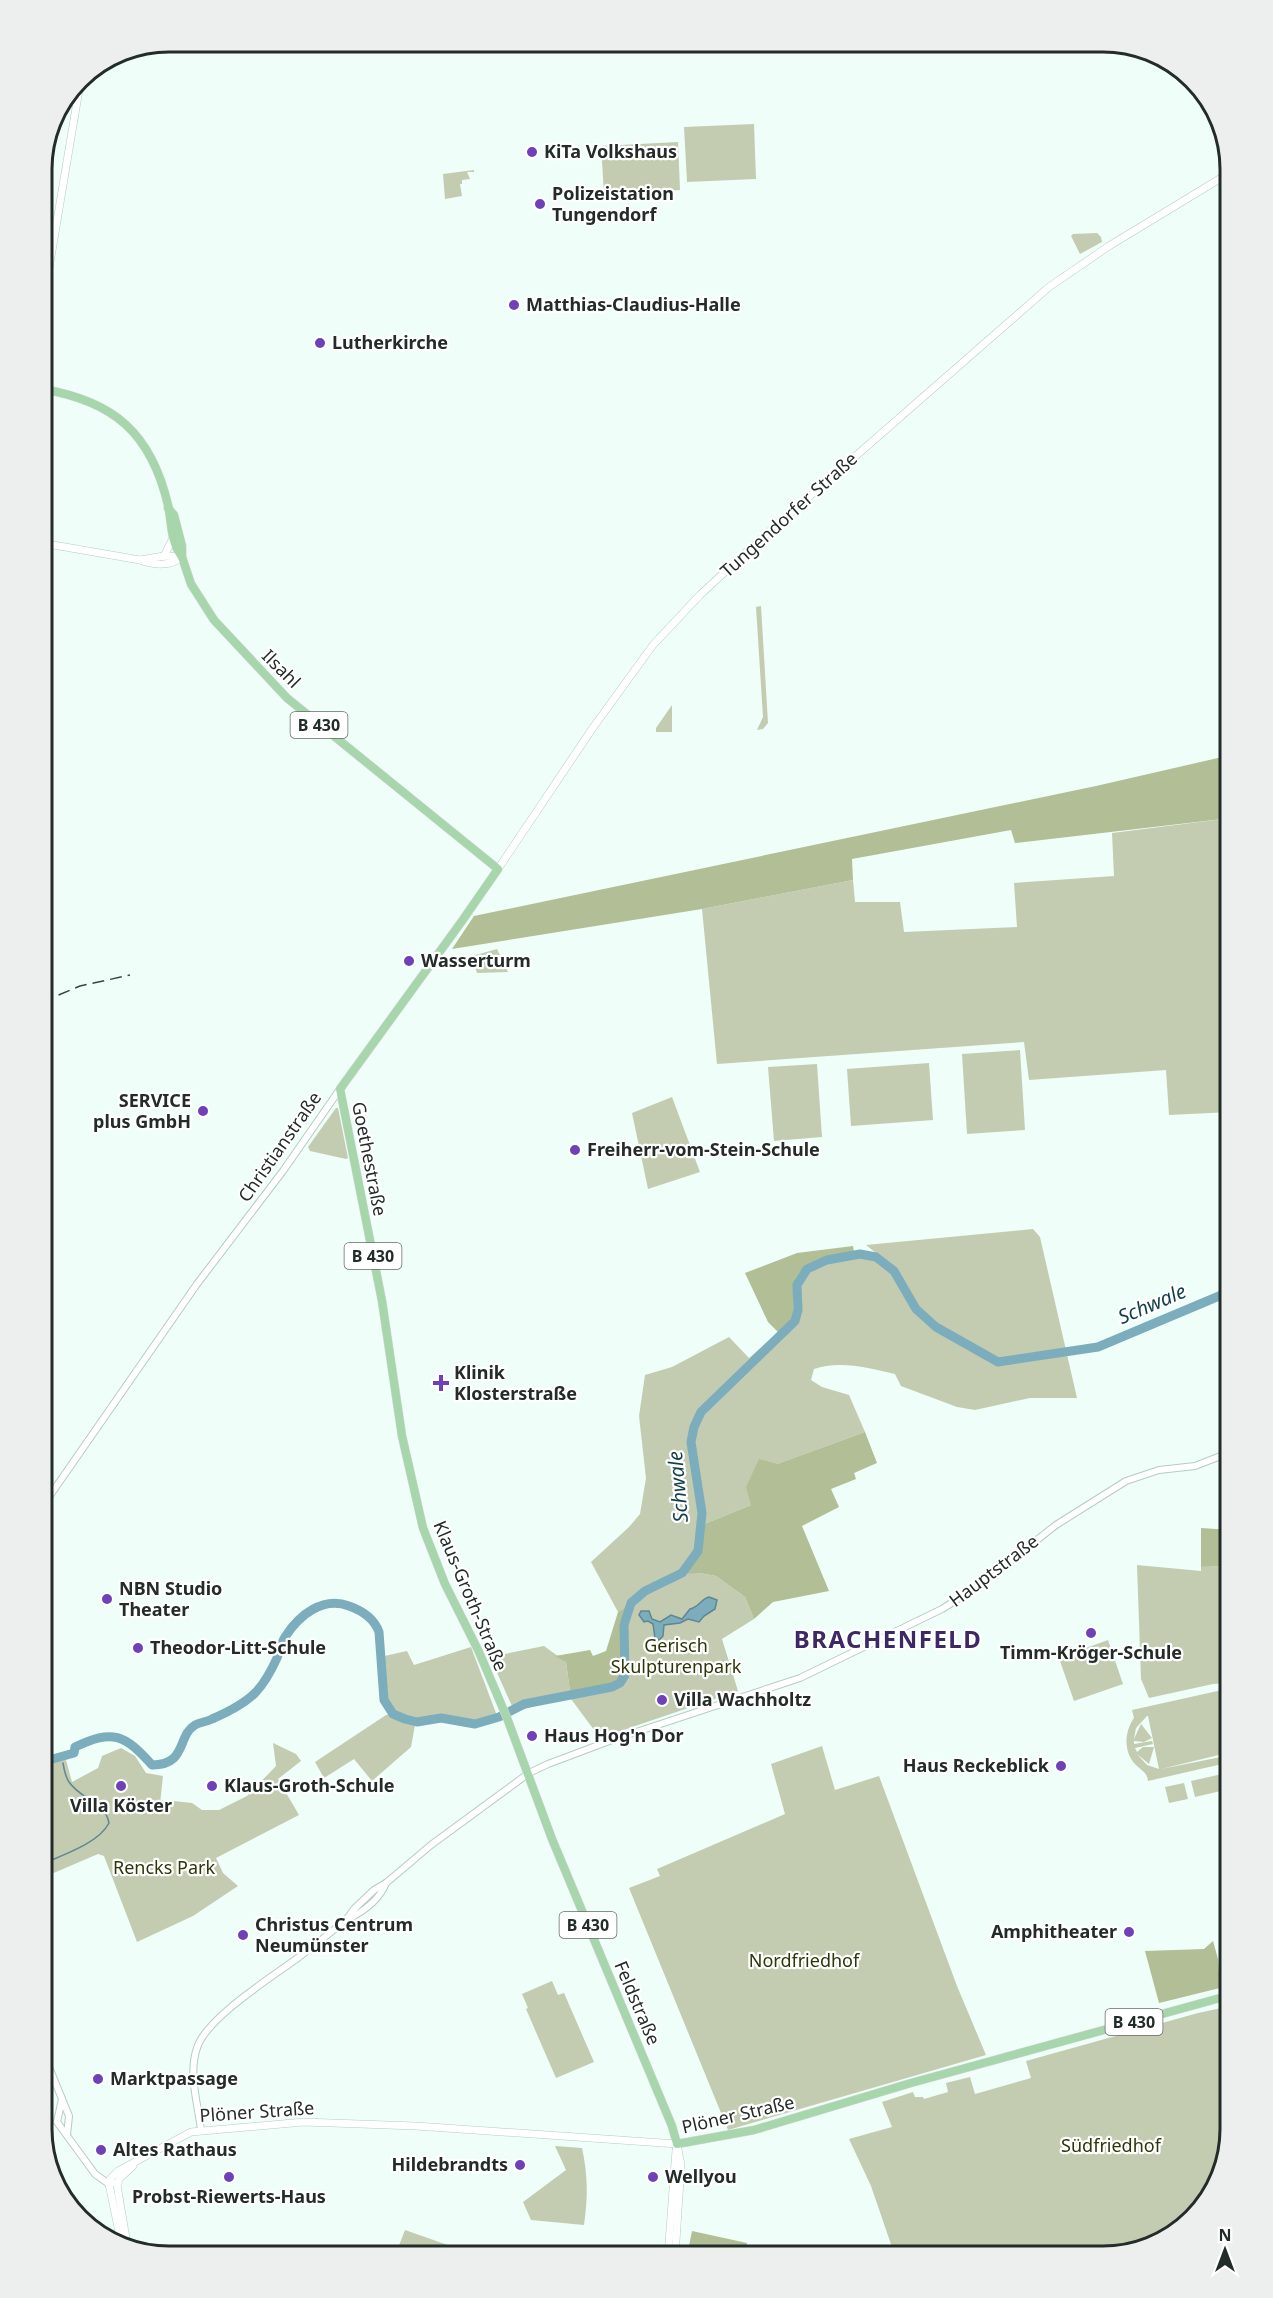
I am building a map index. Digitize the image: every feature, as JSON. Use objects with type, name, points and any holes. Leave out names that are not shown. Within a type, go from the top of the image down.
[{"type":"main road","points":[[53,245],[78,97]]},
{"type":"main road","name":"Tungendorfer Straße","points":[[543,804],[594,726],[653,645],[700,595],[1011,318],[1078,266],[1220,179]]},
{"type":"main road","name":"B 430","points":[[53,390],[83,397],[97,403],[115,414],[131,428],[157,468],[168,508],[175,548],[182,557]]},
{"type":"main road","name":"B 430","points":[[168,508],[174,515],[182,546],[182,557]]},
{"type":"main road","points":[[164,556],[173,538]]},
{"type":"main road","points":[[53,545],[140,560],[149,564],[166,564],[182,557]]},
{"type":"main road","points":[[140,560],[164,556],[182,557]]},
{"type":"main road","name":"Ilsahl","points":[[182,557],[190,584],[214,620],[287,698],[498,869]]},
{"type":"main road","name":"Christianstraße","points":[[340,1089],[451,937],[543,804]]},
{"type":"main road","name":"Goethestraße","points":[[340,1089],[382,1301],[398,1413]]},
{"type":"main road","name":"Klaus-Groth-Straße","points":[[398,1413],[414,1492],[430,1550],[503,1706],[529,1773]]},
{"type":"main road","name":"Feldstraße","points":[[529,1773],[552,1839],[672,2126],[677,2145]]},
{"type":"main road","name":"Plöner Straße","points":[[115,2174],[177,2138],[201,2130],[304,2122],[416,2126],[677,2145],[754,2130],[1220,1998]]},
{"type":"main road","points":[[669,2246],[677,2145]]},
{"type":"main road","points":[[676,2246],[681,2165],[677,2145]]},
{"type":"main road","name":"Plöner Straße","points":[[117,2182],[137,2162]]},
{"type":"main road","points":[[115,2174],[109,2184],[119,2233]]},
{"type":"main road","points":[[117,2182],[126,2236]]},
{"type":"main road","points":[[109,2184],[118,2196]]},
{"type":"main road","points":[[114,2210],[124,2217]]},
{"type":"street","name":"Christianstraße","points":[[52,1492],[142,1361],[283,1171],[340,1089]]},
{"type":"street","name":"Hauptstraße","points":[[201,2130],[193,2076],[196,2049],[204,2034],[216,2020],[346,1920],[358,1914],[381,1896],[387,1883],[439,1839],[529,1773],[578,1752],[800,1678],[942,1609],[977,1587],[1056,1525],[1126,1481],[1159,1470],[1195,1466],[1220,1456]]},
{"type":"street","points":[[52,2074],[62,2099],[64,2113],[70,2119],[68,2135]]},
{"type":"street","points":[[64,2113],[56,2119],[95,2174],[109,2184],[117,2182]]},
{"type":"street","points":[[60,2126],[68,2124]]},
{"type":"street","points":[[95,2174],[103,2176],[115,2174]]},
{"type":"green space","points":[[754,124],[756,179],[687,182],[684,127]]},
{"type":"green space","points":[[678,142],[680,190],[604,194],[601,146]]},
{"type":"green space","points":[[474,170],[474,172],[467,172],[470,179],[462,180],[460,184],[462,196],[445,199],[443,174]]},
{"type":"green space","points":[[1097,233],[1102,242],[1080,254],[1071,236]]},
{"type":"green space","points":[[761,606],[768,723],[763,729],[757,730],[763,717],[756,607]]},
{"type":"green space","points":[[672,705],[672,732],[656,732],[656,728]]},
{"type":"green space","points":[[1220,758],[1220,819],[1015,843],[1011,830],[852,859],[853,880],[702,909],[452,949],[474,916],[1096,786]]},
{"type":"green space","points":[[1220,819],[1220,1113],[1169,1115],[1166,1070],[1029,1080],[1024,1042],[717,1064],[702,909],[853,880],[855,902],[900,902],[904,932],[1017,927],[1014,883],[1114,876],[1112,833]]},
{"type":"green space","points":[[497,949],[508,972],[477,973],[472,956]]},
{"type":"green space","points":[[1020,1050],[1025,1130],[967,1134],[962,1054]]},
{"type":"green space","points":[[929,1063],[933,1120],[851,1126],[847,1069]]},
{"type":"green space","points":[[817,1064],[822,1137],[774,1141],[768,1067]]},
{"type":"green space","points":[[672,1097],[700,1172],[648,1189],[632,1113]]},
{"type":"green space","points":[[338,1108],[348,1158],[346,1159],[310,1151],[308,1147]]},
{"type":"green space","name":"Gerisch Skulpturenpark","points":[[1033,1229],[1040,1237],[1077,1398],[1030,1398],[975,1410],[957,1407],[901,1386],[895,1374],[844,1365],[814,1369],[811,1380],[822,1387],[849,1395],[865,1432],[777,1464],[751,1505],[702,1525],[699,1573],[716,1576],[745,1597],[754,1619],[722,1639],[738,1691],[600,1738],[571,1699],[621,1683],[626,1676],[625,1626],[633,1605],[618,1612],[591,1562],[640,1514],[646,1478],[639,1416],[645,1375],[672,1367],[729,1337],[749,1358],[793,1319],[793,1290],[798,1275],[806,1267],[828,1256],[876,1253],[866,1245]]},
{"type":"green space","points":[[853,1246],[854,1252],[818,1260],[803,1269],[797,1276],[793,1293],[793,1319],[779,1333],[768,1322],[745,1273],[797,1253]]},
{"type":"green space","points":[[865,1432],[877,1463],[854,1473],[856,1479],[831,1489],[839,1507],[802,1526],[829,1591],[773,1602],[754,1619],[745,1597],[716,1576],[699,1573],[683,1574],[699,1552],[702,1525],[751,1505],[746,1487],[759,1459],[777,1464]]},
{"type":"green space","points":[[1201,1528],[1220,1529],[1220,1566],[1201,1567]]},
{"type":"green space","points":[[1137,1565],[1201,1571],[1201,1567],[1220,1566],[1220,1684],[1149,1698],[1141,1679]]},
{"type":"green space","points":[[633,1604],[625,1626],[626,1676],[621,1683],[571,1699],[566,1662],[555,1656],[590,1650],[593,1656],[606,1651],[618,1612]]},
{"type":"green space","points":[[1108,1640],[1123,1684],[1074,1701],[1060,1661],[1084,1653],[1083,1649]]},
{"type":"green space","points":[[544,1646],[566,1662],[571,1699],[533,1706],[515,1713],[490,1657]]},
{"type":"green space","points":[[471,1647],[499,1721],[473,1726],[440,1720],[415,1725],[411,1747],[372,1781],[354,1759],[324,1778],[315,1762],[386,1715],[393,1713],[384,1700],[380,1657],[407,1651],[414,1665]]},
{"type":"green space","points":[[1220,1690],[1220,1755],[1161,1769],[1220,1757],[1220,1765],[1148,1781],[1128,1752],[1127,1734],[1134,1718],[1132,1710]],"holes":[[[1147,1716],[1148,1716],[1159,1769],[1147,1765],[1137,1754],[1149,1764],[1154,1747],[1143,1747],[1137,1752],[1135,1748],[1153,1744],[1152,1741],[1134,1744],[1134,1741],[1144,1742],[1152,1738],[1141,1724],[1134,1739],[1136,1728]]]},
{"type":"green space","name":"Rencks Park","points":[[273,1743],[296,1754],[301,1761],[278,1779],[299,1815],[216,1858],[223,1873],[238,1886],[193,1916],[137,1942],[104,1856],[98,1854],[52,1874],[52,1763],[66,1760],[72,1782],[98,1768],[102,1756],[121,1748],[135,1756],[146,1773],[163,1776],[160,1804],[164,1800],[192,1803],[202,1810],[219,1810],[247,1796],[276,1766]]},
{"type":"green space","name":"Nordfriedhof","points":[[822,1746],[835,1790],[879,1776],[957,1986],[986,2055],[728,2130],[629,1888],[660,1876],[657,1869],[785,1814],[771,1764]]},
{"type":"green space","points":[[1220,1774],[1220,1791],[1195,1797],[1191,1781]]},
{"type":"green space","points":[[1184,1783],[1188,1799],[1169,1803],[1165,1787]]},
{"type":"green space","points":[[1213,1941],[1218,1959],[1220,1988],[1159,2003],[1145,1951],[1204,1949]]},
{"type":"green space","points":[[552,1981],[558,1995],[564,1993],[594,2062],[556,2078],[526,2009],[528,2008],[522,1994]]},
{"type":"green space","name":"Südfriedhof","points":[[1220,2008],[1220,2144],[1217,2159],[1205,2187],[1181,2217],[1148,2237],[1104,2246],[891,2246],[871,2186],[849,2139],[892,2127],[882,2102],[913,2092],[915,2097],[924,2099],[948,2092],[946,2083],[970,2077],[975,2094],[1031,2078],[1026,2061]]},
{"type":"green space","points":[[555,2146],[582,2148],[587,2186],[584,2225],[531,2220],[523,2202],[566,2170]]},
{"type":"green space","points":[[405,2230],[449,2245],[399,2245]]},
{"type":"green space","points":[[692,2231],[747,2243],[747,2246],[689,2246]]},
{"type":"water","points":[[709,1597],[717,1600],[715,1609],[699,1622],[688,1619],[680,1623],[664,1625],[663,1636],[659,1640],[655,1638],[653,1624],[648,1621],[644,1622],[639,1615],[641,1611],[649,1611],[652,1619],[660,1622],[671,1615],[682,1619],[690,1609]]},
{"type":"waterway","name":"Schwale","points":[[52,1759],[74,1753],[75,1747],[88,1741],[109,1737],[125,1741],[152,1765],[163,1764],[171,1760],[180,1749],[189,1730],[195,1725],[229,1711],[255,1693],[270,1672],[284,1639],[297,1621],[312,1610],[330,1604],[354,1608],[374,1623],[379,1632],[384,1700],[393,1714],[405,1719],[417,1722],[441,1718],[475,1724],[499,1717],[524,1704],[612,1687],[620,1683],[625,1675],[624,1625],[631,1603],[645,1591],[682,1573],[698,1551],[702,1513],[691,1442],[694,1427],[701,1412],[795,1321],[798,1310],[797,1285],[807,1269],[827,1260],[860,1254],[876,1257],[894,1271],[916,1309],[936,1327],[998,1362],[1098,1347],[1220,1296]]},
{"type":"waterway","points":[[52,1860],[97,1837],[109,1823],[103,1810],[69,1782],[63,1763]]},
{"type":"railway","points":[[53,998],[80,986],[130,975]]},
{"type":"place","name":"KiTa Volkshaus","points":[[532,152]]},
{"type":"place","name":"Polizeistation Tungendorf","points":[[540,204]]},
{"type":"place","name":"Matthias-Claudius-Halle","points":[[514,305]]},
{"type":"place","name":"Lutherkirche","points":[[320,343]]},
{"type":"place","name":"Wasserturm","points":[[409,961]]},
{"type":"place","name":"SERVICE plus GmbH","points":[[203,1111]]},
{"type":"place","name":"Freiherr-vom-Stein-Schule","points":[[575,1150]]},
{"type":"place","name":"Klinik Klosterstraße","points":[[441,1383]]},
{"type":"place","name":"NBN Studio Theater","points":[[107,1599]]},
{"type":"place","name":"Timm-Kröger-Schule","points":[[1091,1633]]},
{"type":"place","name":"Theodor-Litt-Schule","points":[[138,1648]]},
{"type":"place","name":"Villa Wachholtz","points":[[662,1700]]},
{"type":"place","name":"Haus Hog'n Dor","points":[[532,1736]]},
{"type":"place","name":"Haus Reckeblick","points":[[1061,1766]]},
{"type":"place","name":"Villa Köster","points":[[121,1786]]},
{"type":"place","name":"Klaus-Groth-Schule","points":[[212,1786]]},
{"type":"place","name":"Amphitheater","points":[[1129,1932]]},
{"type":"place","name":"Christus Centrum Neumünster","points":[[243,1935]]},
{"type":"place","name":"Marktpassage","points":[[98,2079]]},
{"type":"place","name":"Altes Rathaus","points":[[101,2150]]},
{"type":"place","name":"Hildebrandts","points":[[520,2165]]},
{"type":"place","name":"Probst-Riewerts-Haus","points":[[229,2177]]},
{"type":"place","name":"Wellyou","points":[[653,2177]]},
{"type":"district","name":"BRACHENFELD","points":[[888,1640]]}]
